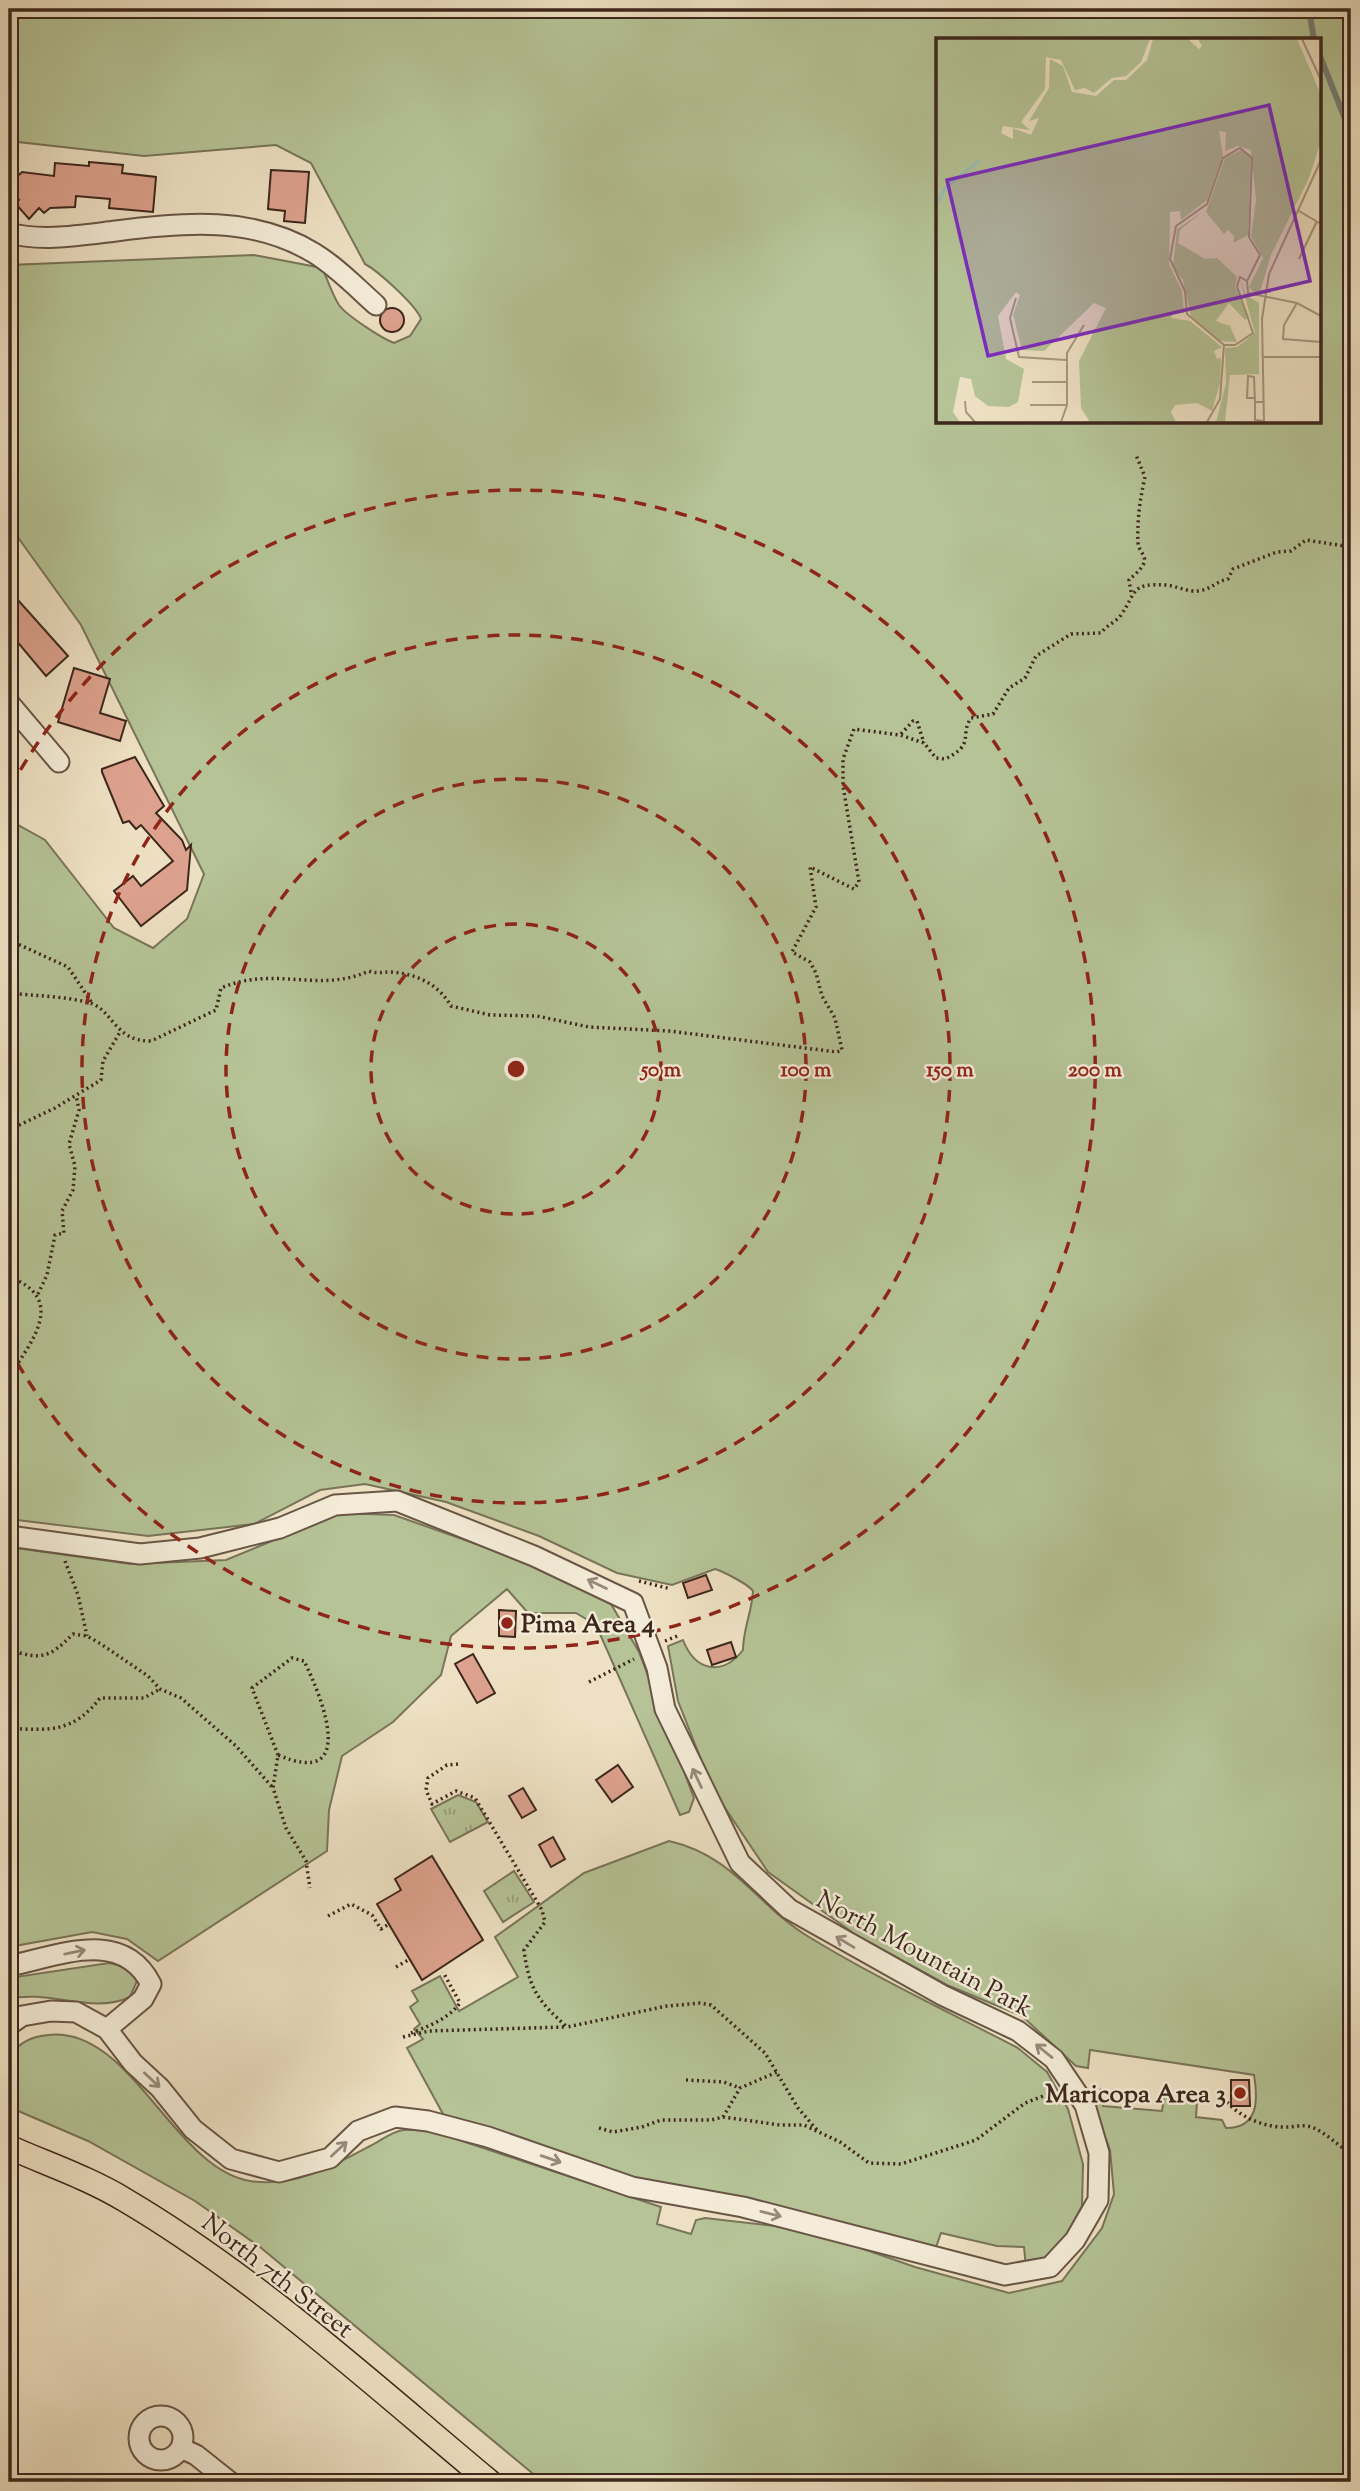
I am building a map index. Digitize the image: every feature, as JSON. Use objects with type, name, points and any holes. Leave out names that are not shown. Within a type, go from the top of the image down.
[{"type":"main road","name":"North 7th Street","points":[[9,2147],[122,2198],[214,2258],[251,2284],[490,2482]]},
{"type":"street","points":[[9,233],[39,237],[98,233],[181,222],[242,226],[293,243],[317,255],[376,305]]},
{"type":"street","points":[[9,703],[59,762]]},
{"type":"street","name":"North Mountain Park","points":[[9,1536],[140,1553],[200,1548],[280,1528],[335,1505],[397,1502],[534,1556],[633,1603],[652,1650],[665,1709],[740,1863],[789,1909],[883,1963],[1018,2031],[1054,2059],[1085,2105],[1099,2153],[1098,2200],[1075,2240],[1050,2267],[1005,2275],[743,2207],[632,2187],[488,2137],[417,2120],[395,2117],[358,2132],[330,2158],[279,2172],[231,2159],[193,2129],[107,2029],[76,2012],[51,2011],[22,2016],[9,2025]]},
{"type":"street","points":[[9,1966],[91,1948],[121,1952],[142,1967],[151,1984],[143,1999],[107,2029]]},
{"type":"street","points":[[181,2448],[196,2455],[230,2482]]},
{"type":"path","points":[[9,940],[68,967],[92,1003],[120,1031],[141,1041],[152,1041],[164,1032],[172,1032],[216,1010],[221,988],[244,979],[279,976],[341,981],[369,971],[410,975],[443,992],[451,1006],[489,1015],[537,1016],[589,1027],[669,1031],[837,1052],[842,1050],[835,1018],[822,996],[816,973],[810,962],[792,953],[816,907],[810,867],[854,889],[859,882],[843,786],[843,759],[854,729],[900,735],[924,743],[941,760],[958,752],[968,738],[967,724],[971,718],[993,714],[1009,688],[1025,678],[1036,656],[1071,634],[1101,633],[1122,613],[1131,592],[1129,580],[1144,564],[1137,541],[1137,518],[1144,477],[1136,455]]},
{"type":"path","points":[[1131,592],[1139,587],[1163,585],[1198,591],[1210,588],[1228,579],[1233,569],[1277,552],[1291,551],[1306,540],[1351,547]]},
{"type":"path","points":[[900,735],[913,721],[918,721],[924,743]]},
{"type":"path","points":[[9,993],[92,1003]]},
{"type":"path","points":[[9,1129],[76,1096],[101,1080],[103,1061],[120,1031]]},
{"type":"path","points":[[9,1376],[31,1343],[42,1314],[38,1294],[47,1275],[55,1235],[64,1233],[62,1211],[73,1189],[75,1166],[69,1144],[79,1110],[76,1096]]},
{"type":"path","points":[[9,1277],[24,1282],[38,1294]]},
{"type":"path","points":[[40,1540],[64,1557],[78,1595],[87,1636]]},
{"type":"path","points":[[639,1581],[671,1588]]},
{"type":"path","points":[[9,1650],[45,1656],[55,1652],[73,1634],[87,1636],[148,1676],[160,1689],[181,1698],[236,1746],[273,1788],[286,1828],[306,1861],[310,1888]]},
{"type":"path","points":[[589,1682],[680,1635]]},
{"type":"path","points":[[273,1788],[278,1755],[252,1688],[292,1658],[304,1661],[314,1681],[330,1745],[324,1757],[316,1763],[301,1765],[278,1755]]},
{"type":"path","points":[[9,1728],[68,1727],[86,1717],[100,1698],[144,1698],[160,1689]]},
{"type":"path","points":[[458,1764],[447,1765],[428,1778],[426,1790],[432,1804],[456,1791],[475,1798],[542,1910],[545,1922],[524,1950],[528,1980],[542,2005],[567,2027]]},
{"type":"path","points":[[328,1916],[351,1904],[372,1915],[381,1930],[389,1924]]},
{"type":"path","points":[[396,1967],[408,1960]]},
{"type":"path","points":[[443,1972],[460,2003],[434,2024],[403,2037],[429,2031],[567,2027],[700,2003],[710,2005],[726,2016],[765,2053],[798,2108],[817,2130]]},
{"type":"path","points":[[723,2117],[740,2088],[777,2072]]},
{"type":"path","points":[[686,2080],[724,2082],[740,2088]]},
{"type":"path","points":[[600,2128],[613,2132],[661,2120],[711,2120],[723,2117],[780,2125],[804,2125],[817,2130],[869,2163],[901,2164],[976,2140],[1025,2103],[1044,2094],[1073,2088]]},
{"type":"path","points":[[1221,2093],[1228,2107],[1256,2120],[1282,2127],[1298,2124],[1314,2128],[1351,2154]]},
{"type":"green space","points":[[9,9],[1351,9],[1351,2482],[543,2482],[260,2247],[195,2201],[88,2141],[9,2107],[10,2062],[19,2046],[41,2036],[72,2036],[99,2049],[125,2070],[197,2151],[222,2171],[250,2181],[282,2181],[313,2174],[399,2131],[435,2132],[661,2207],[657,2224],[691,2234],[696,2220],[705,2218],[809,2230],[915,2267],[1009,2293],[1062,2281],[1102,2228],[1114,2194],[1110,2150],[1094,2108],[1100,2091],[1103,2106],[1162,2111],[1164,2097],[1197,2102],[1196,2117],[1222,2120],[1226,2128],[1245,2123],[1254,2111],[1256,2103],[1254,2075],[1090,2050],[1088,2068],[1076,2066],[1022,2016],[947,1985],[856,1935],[768,1872],[713,1790],[678,1701],[668,1646],[683,1640],[694,1658],[710,1667],[726,1664],[743,1650],[753,1591],[724,1573],[715,1569],[672,1585],[617,1573],[539,1536],[446,1502],[365,1484],[320,1490],[254,1524],[148,1536],[9,1519],[9,820],[45,840],[114,928],[153,948],[187,919],[204,874],[81,625],[9,525],[9,265],[254,255],[322,268],[339,305],[364,326],[394,343],[410,336],[421,319],[396,289],[365,264],[311,163],[276,145],[144,156],[9,141]]},
{"type":"green space","points":[[340,1513],[394,1515],[544,1568],[611,1604],[639,1652],[694,1798],[689,1812],[680,1815],[596,1625],[576,1613],[528,1613],[507,1589],[451,1636],[441,1675],[393,1722],[342,1756],[329,1810],[327,1851],[158,1961],[127,1939],[92,1932],[9,1947],[9,1547],[131,1564],[226,1560]]},
{"type":"green space","points":[[458,1795],[476,1802],[488,1822],[450,1842],[431,1809]]},
{"type":"green space","points":[[669,1841],[692,1848],[729,1870],[774,1911],[809,1937],[886,1981],[1018,2048],[1047,2072],[1068,2109],[1083,2164],[1082,2206],[1064,2240],[1043,2263],[1026,2268],[1024,2247],[997,2246],[941,2233],[935,2250],[657,2184],[451,2121],[443,2114],[407,2048],[423,2039],[414,2029],[420,2024],[410,2007],[418,2001],[412,1991],[440,1976],[459,2011],[518,1977],[495,1937],[584,1873]]},
{"type":"green space","points":[[514,1871],[534,1902],[503,1922],[484,1891]]},
{"type":"green space","points":[[109,1963],[126,1967],[137,1981],[130,1997],[100,2003],[39,1997],[9,1999],[9,1978]]},
{"type":"building","points":[[89,162],[123,165],[122,173],[156,177],[153,212],[109,208],[110,199],[76,196],[75,207],[50,208],[44,213],[39,208],[29,219],[15,203],[19,200],[9,190],[9,184],[22,172],[54,176],[55,163],[89,166]]},
{"type":"building","points":[[271,170],[309,172],[305,223],[284,221],[285,211],[268,209]]},
{"type":"building","points":[[392,308],[400,312],[404,320],[400,328],[392,332],[384,328],[380,320],[384,312]]},
{"type":"building","points":[[9,590],[68,656],[46,676],[9,632]]},
{"type":"building","points":[[74,668],[110,679],[100,713],[126,721],[120,741],[58,722]]},
{"type":"building","points":[[135,757],[164,806],[156,813],[182,840],[186,850],[191,845],[187,890],[141,926],[114,891],[133,876],[141,886],[173,861],[141,825],[136,829],[129,821],[123,823],[102,772],[102,769]]},
{"type":"building","points":[[706,1575],[712,1590],[688,1598],[683,1583]]},
{"type":"building","name":"Pima Area 4","points":[[499,1610],[516,1611],[515,1637],[499,1636]]},
{"type":"building","points":[[731,1642],[736,1657],[712,1665],[707,1650]]},
{"type":"building","points":[[473,1654],[495,1693],[477,1703],[455,1664]]},
{"type":"building","points":[[618,1765],[633,1787],[612,1802],[596,1780]]},
{"type":"building","points":[[523,1788],[536,1810],[522,1818],[509,1796]]},
{"type":"building","points":[[553,1837],[565,1859],[551,1867],[539,1845]]},
{"type":"building","points":[[432,1856],[483,1940],[422,1980],[377,1904],[401,1890],[395,1879]]},
{"type":"building","name":"Maricopa Area 3","points":[[1231,2080],[1249,2080],[1250,2106],[1231,2106]]},
{"type":"waterway","points":[[1309,9],[1314,38]]},
{"type":"waterway","points":[[1322,61],[1351,134]]},
{"type":"place","name":"Pima Area 4","points":[[507,1623]]},
{"type":"place","name":"Maricopa Area 3","points":[[1240,2093]]}]
